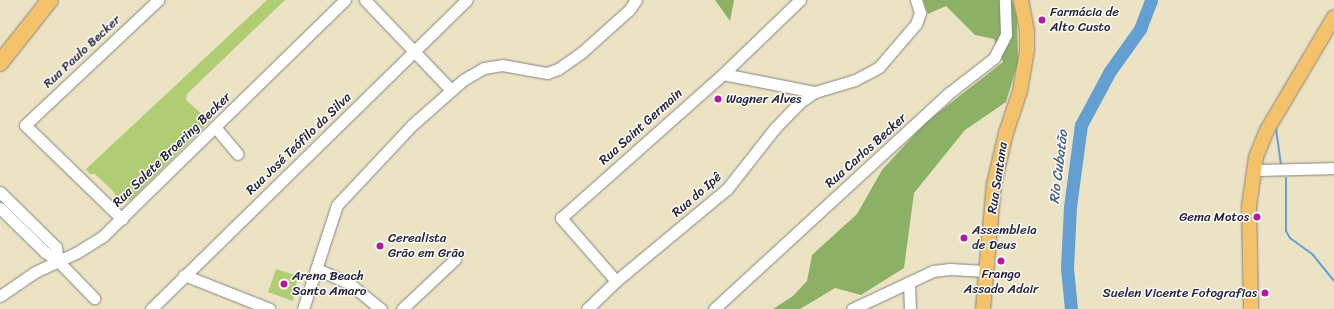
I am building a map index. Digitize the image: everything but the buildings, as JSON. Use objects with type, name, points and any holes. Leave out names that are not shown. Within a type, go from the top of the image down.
[{"type":"highway","points":[[0,63],[50,0]]},
{"type":"main road","name":"Rua Santana","points":[[983,309],[996,178],[1006,133],[1020,91],[1027,50],[1027,31],[1021,0]]},
{"type":"main road","points":[[1251,309],[1249,206],[1253,170],[1267,130],[1334,17]]},
{"type":"street","name":"Rua Paulo Becker","points":[[122,219],[25,125],[158,0]]},
{"type":"street","name":"Rua Salete Broering Becker","points":[[0,296],[16,284],[92,244],[122,219],[345,0]]},
{"type":"street","points":[[365,0],[451,90]]},
{"type":"street","name":"Rua José Teófilo da Silva","points":[[151,309],[184,275],[467,0]]},
{"type":"street","points":[[303,309],[317,268],[330,222],[340,201],[407,129],[472,73],[490,66],[502,65],[547,73],[558,69],[581,53],[629,10],[636,0]]},
{"type":"street","name":"Rua Saint Germain","points":[[616,281],[561,218],[723,74],[800,0]]},
{"type":"street","points":[[723,74],[815,92],[855,80],[882,65],[918,21],[920,13],[916,0]]},
{"type":"street","name":"Rua Carlos Becker","points":[[714,309],[949,93],[994,58],[1006,34],[1005,0]]},
{"type":"street","name":"Rua do Ipê","points":[[587,309],[616,281],[727,189],[775,128],[799,103],[815,92]]},
{"type":"street","points":[[215,127],[238,154]]},
{"type":"street","points":[[1253,170],[1334,168]]},
{"type":"street","points":[[0,192],[56,247],[58,261]]},
{"type":"street","points":[[0,208],[45,252],[58,261],[94,298]]},
{"type":"street","points":[[402,309],[455,259]]},
{"type":"street","points":[[317,268],[355,288],[381,309]]},
{"type":"street","points":[[852,309],[938,270],[986,271]]},
{"type":"street","points":[[184,275],[270,309]]},
{"type":"street","points":[[909,282],[910,309]]},
{"type":"green space","points":[[267,0],[285,0],[187,94],[186,100],[210,121],[132,199],[124,203],[117,201],[114,192],[95,174],[90,174],[86,169]]},
{"type":"green space","points":[[715,0],[734,0],[730,21]]},
{"type":"green space","points":[[923,0],[1012,0],[1017,17],[1018,62],[1006,102],[965,130],[914,193],[904,268],[861,295],[835,288],[800,309],[773,309],[793,296],[807,281],[812,255],[857,214],[882,170],[925,123],[1003,62],[994,39],[975,35],[946,6],[928,14]]},
{"type":"green space","name":"Arena Beach Santo Amaro","points":[[276,269],[298,276],[293,301],[268,292]]},
{"type":"waterway","name":"Rio Cubatão","points":[[1071,309],[1067,268],[1070,207],[1081,125],[1110,71],[1140,29],[1151,0]]},
{"type":"waterway","points":[[1276,129],[1281,165]]},
{"type":"waterway","points":[[1286,178],[1286,231],[1290,238],[1313,255],[1334,281]]},
{"type":"place","name":"Farmácia de Alto Custo","points":[[1042,20]]},
{"type":"place","name":"Wagner Alves","points":[[718,99]]},
{"type":"place","name":"Gema Motos","points":[[1257,217]]},
{"type":"place","name":"Assembleia de Deus","points":[[964,238]]},
{"type":"place","name":"Cerealista Grão em Grão","points":[[380,246]]},
{"type":"place","name":"Frango Assado Adair","points":[[1001,261]]},
{"type":"place","name":"Arena Beach Santo Amaro","points":[[284,284]]},
{"type":"place","name":"Suelen Vicente Fotografias","points":[[1265,293]]}]
